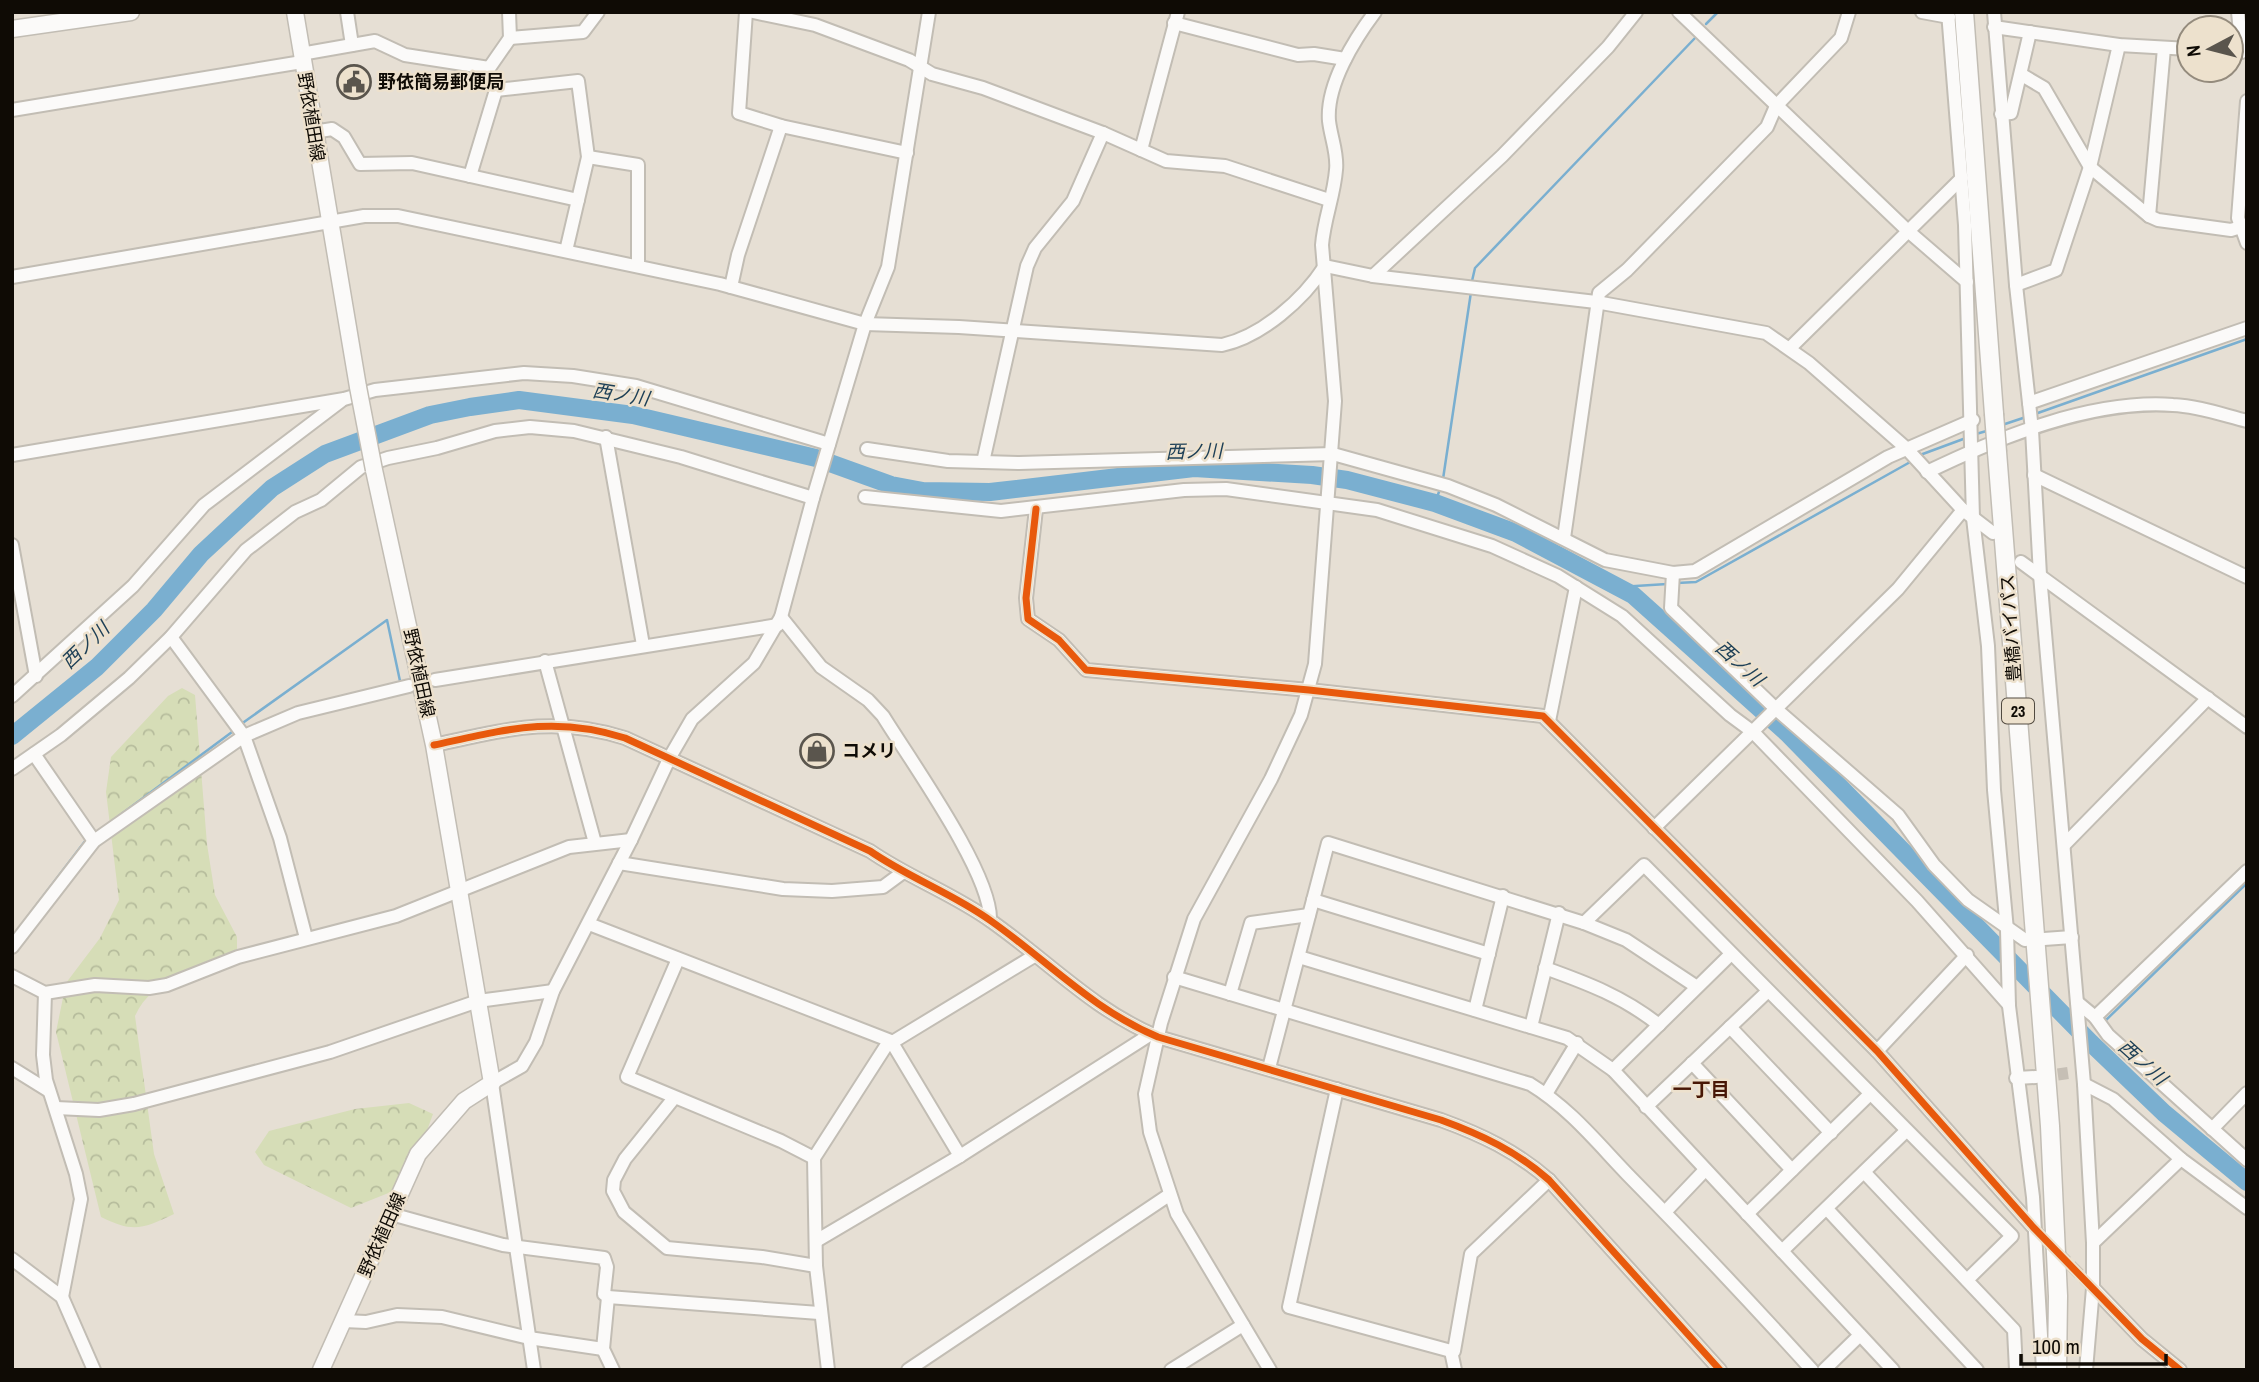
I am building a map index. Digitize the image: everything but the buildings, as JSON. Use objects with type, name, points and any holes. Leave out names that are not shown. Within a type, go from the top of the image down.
[{"type":"highway","name":"豊橋バイパス","points":[[1953,14],[1994,414],[2038,971],[2058,1296],[2057,1370]]},
{"type":"highway","name":"23","points":[[2058,1296],[2064,1370]]},
{"type":"main road","points":[[12,29],[131,12]]},
{"type":"main road","name":"野依植田線","points":[[295,12],[328,223],[358,387],[434,745],[492,1083],[464,1101],[418,1154],[321,1370]]},
{"type":"street","points":[[347,12],[352,44]]},
{"type":"street","points":[[496,90],[485,74],[510,38],[509,12]]},
{"type":"street","points":[[510,38],[583,33],[598,12]]},
{"type":"street","points":[[746,12],[740,113],[781,126],[907,153]]},
{"type":"street","points":[[754,12],[815,25],[921,67],[932,74],[983,88],[1103,132],[1166,161],[1225,166],[1329,200]]},
{"type":"street","points":[[534,1370],[492,1083],[522,1066],[536,1042],[553,991],[631,840],[670,757],[692,719],[754,663],[780,621],[813,498],[865,324],[888,267],[929,12]]},
{"type":"street","points":[[1270,1370],[1169,1195],[1150,1132],[1145,1094],[1154,1036],[1200,907],[1245,832],[1301,715],[1315,664],[1335,401],[1324,222],[1337,167],[1329,119],[1331,103],[1345,59],[1375,12]]},
{"type":"street","points":[[1373,276],[1502,156],[1608,47],[1636,12]]},
{"type":"street","points":[[1679,12],[1908,231],[1967,282]]},
{"type":"street","points":[[1564,538],[1599,293],[1627,270],[1767,127],[1776,106],[1836,44],[1849,12]]},
{"type":"street","points":[[1922,12],[1953,14],[1973,447],[1968,514],[1987,636],[1996,827],[2006,933],[2009,1002],[2016,1078],[2033,1197],[2033,1227],[2042,1316],[2043,1370]]},
{"type":"street","points":[[1994,12],[2016,285],[2031,427],[2040,575],[2083,1078],[2093,1243],[2093,1288],[2086,1370]]},
{"type":"street","points":[[1141,150],[1176,18],[1298,55],[1314,54],[1345,59]]},
{"type":"street","points":[[1994,27],[2119,45],[2175,48]]},
{"type":"street","points":[[2001,114],[2011,113],[2030,32]]},
{"type":"street","points":[[12,110],[302,58],[352,44],[375,41],[405,55],[489,68]]},
{"type":"street","points":[[2016,285],[2056,270],[2090,167],[2119,45]]},
{"type":"street","points":[[2149,216],[2164,48]]},
{"type":"street","points":[[2022,75],[2043,89],[2090,167],[2149,216],[2231,230],[2245,226]]},
{"type":"street","points":[[496,90],[578,81],[589,157],[566,251]]},
{"type":"street","points":[[470,176],[496,90]]},
{"type":"street","points":[[2247,101],[2238,218],[2245,226],[2247,243]]},
{"type":"street","points":[[730,287],[781,126]]},
{"type":"street","points":[[314,132],[332,129],[344,136],[360,164],[412,163],[578,200]]},
{"type":"street","points":[[983,462],[1027,266],[1035,248],[1073,201],[1103,132]]},
{"type":"street","points":[[589,157],[638,165],[638,266]]},
{"type":"street","points":[[1790,348],[1962,178]]},
{"type":"street","points":[[12,277],[364,216],[398,216],[730,287],[865,324],[1013,330],[1222,345],[1237,341],[1261,327],[1314,282],[1325,266]]},
{"type":"street","points":[[1325,266],[1373,276],[1597,302],[1753,330],[1779,339],[1909,450],[1968,514],[1993,533]]},
{"type":"street","points":[[2029,407],[2247,328]]},
{"type":"street","points":[[12,455],[344,399],[375,390],[524,373],[573,376],[636,386],[829,444]]},
{"type":"street","points":[[12,696],[133,586],[204,505],[344,399]]},
{"type":"street","points":[[1926,468],[1973,447],[2031,427],[2095,410],[2136,404],[2177,405],[2247,421]]},
{"type":"street","points":[[867,449],[948,461],[983,462],[1333,454],[1442,484],[1496,505],[1605,560],[1673,575],[1695,571],[1909,450],[1972,424]]},
{"type":"street","points":[[12,769],[129,678],[171,637],[246,550],[295,512],[321,500],[361,467],[495,431],[530,427],[606,438],[813,498]]},
{"type":"street","points":[[606,438],[643,645]]},
{"type":"street","points":[[2034,475],[2247,577]]},
{"type":"street","points":[[865,497],[978,510],[1036,509],[1184,490],[1226,489],[1377,510],[1457,534],[1514,556],[1576,587],[1622,616],[1730,715],[1753,732],[2009,1002]]},
{"type":"street","points":[[1036,509],[1026,598],[1028,619],[1059,640],[1086,670],[1536,714],[1549,721],[1877,1051],[2033,1227]]},
{"type":"street","points":[[1654,828],[1898,589],[1968,514]]},
{"type":"street","points":[[12,545],[18,624],[36,676]]},
{"type":"street","points":[[2021,562],[2247,727]]},
{"type":"street","points":[[1673,575],[1671,608],[1775,710],[1898,815],[1934,864],[1968,900],[2006,933],[2025,940]]},
{"type":"street","points":[[1549,721],[1576,587]]},
{"type":"street","points":[[435,680],[780,621]]},
{"type":"street","points":[[780,621],[821,667],[869,700],[883,716],[956,834],[991,905],[990,920]]},
{"type":"street","points":[[171,637],[244,736],[280,838],[306,938]]},
{"type":"street","points":[[545,661],[596,843]]},
{"type":"street","points":[[12,947],[94,841],[244,736],[298,713],[409,686]]},
{"type":"street","points":[[2065,844],[2208,698]]},
{"type":"street","points":[[434,745],[521,726],[563,724],[596,728],[670,757],[870,851],[902,873],[990,920],[1112,1015],[1154,1036],[1269,1068],[1486,1137],[1523,1157],[1549,1180],[1720,1370]]},
{"type":"street","points":[[34,754],[94,841]]},
{"type":"street","points":[[12,976],[45,993],[95,985],[149,988],[167,985],[237,957],[396,916],[569,847],[631,840]]},
{"type":"street","points":[[1269,1068],[1328,843],[1559,913],[1626,940],[1697,987]]},
{"type":"street","points":[[619,863],[783,889],[832,891],[883,887],[902,873]]},
{"type":"street","points":[[1584,923],[1644,865],[2012,1236],[1967,1280]]},
{"type":"street","points":[[2095,1017],[2247,871]]},
{"type":"street","points":[[1475,1010],[1503,896]]},
{"type":"street","points":[[1313,901],[1489,954]]},
{"type":"street","points":[[1531,1027],[1559,913]]},
{"type":"street","points":[[1230,994],[1251,923],[1309,915]]},
{"type":"street","points":[[589,924],[891,1041],[960,1156]]},
{"type":"street","points":[[2044,939],[2072,937]]},
{"type":"street","points":[[1613,1070],[1731,954]]},
{"type":"street","points":[[1877,1051],[1967,955]]},
{"type":"street","points":[[828,1370],[819,1313],[814,1158],[891,1041],[1034,956]]},
{"type":"street","points":[[1299,957],[1577,1043],[1613,1070],[1893,1370]]},
{"type":"street","points":[[678,958],[628,1077],[781,1141],[814,1158]]},
{"type":"street","points":[[1545,968],[1596,986],[1634,1006],[1659,1024]]},
{"type":"street","points":[[1174,977],[1530,1084],[1568,1110],[1812,1370]]},
{"type":"street","points":[[56,1108],[99,1110],[134,1104],[330,1052],[478,1002],[553,991]]},
{"type":"street","points":[[1646,1107],[1768,991]]},
{"type":"street","points":[[45,993],[43,1055],[49,1091],[81,1199],[62,1297]]},
{"type":"street","points":[[2078,1008],[2095,1017],[2108,1035],[2247,1160]]},
{"type":"street","points":[[1730,1027],[1831,1133]]},
{"type":"street","points":[[816,1241],[1154,1036]]},
{"type":"street","points":[[1546,1094],[1577,1043]]},
{"type":"street","points":[[1692,1063],[1792,1170]]},
{"type":"street","points":[[12,1068],[49,1091]]},
{"type":"street","points":[[2068,1073],[2083,1078],[2113,1099],[2181,1159],[2247,1208]]},
{"type":"street","points":[[2016,1078],[2036,1077]]},
{"type":"street","points":[[1337,1089],[1289,1307],[1451,1351]]},
{"type":"street","points":[[2212,1129],[2247,1093]]},
{"type":"street","points":[[1747,1214],[1870,1094]]},
{"type":"street","points":[[674,1098],[625,1159],[614,1180],[613,1191],[624,1212],[667,1248],[762,1257],[816,1266]]},
{"type":"street","points":[[1782,1251],[1906,1131]]},
{"type":"street","points":[[2093,1243],[2181,1159]]},
{"type":"street","points":[[1665,1212],[1705,1170]]},
{"type":"street","points":[[1864,1172],[2014,1330],[2016,1370]]},
{"type":"street","points":[[1451,1351],[1454,1351],[1471,1254],[1549,1180]]},
{"type":"street","points":[[908,1370],[1169,1195]]},
{"type":"street","points":[[1827,1209],[1977,1370]]},
{"type":"street","points":[[391,1214],[516,1248],[604,1258],[607,1267],[604,1294],[608,1297],[819,1313]]},
{"type":"street","points":[[12,1259],[62,1297],[94,1370]]},
{"type":"street","points":[[2093,1288],[2142,1339],[2180,1370]]},
{"type":"street","points":[[608,1297],[603,1349],[613,1370]]},
{"type":"street","points":[[344,1321],[366,1322],[397,1315],[442,1317],[529,1338],[603,1349]]},
{"type":"street","points":[[1171,1370],[1243,1325]]},
{"type":"street","points":[[1824,1370],[1860,1335]]},
{"type":"street","points":[[1451,1351],[1455,1370]]},
{"type":"green space","points":[[182,688],[195,695],[207,844],[215,895],[237,937],[237,961],[192,973],[165,984],[153,992],[135,1016],[154,1154],[174,1214],[146,1226],[130,1227],[101,1217],[56,1032],[66,983],[100,938],[119,900],[106,792],[111,757],[168,696]]},
{"type":"green space","points":[[409,1103],[433,1114],[422,1144],[396,1190],[351,1208],[264,1165],[255,1152],[269,1131],[355,1109]]},
{"type":"waterway","points":[[1706,24],[1718,12]]},
{"type":"waterway","points":[[1472,281],[1475,268],[1695,38]]},
{"type":"waterway","points":[[1443,479],[1471,292]]},
{"type":"waterway","points":[[2035,414],[2247,339]]},
{"type":"waterway","name":"西ノ川","points":[[12,736],[97,667],[154,610],[201,554],[272,488],[325,454],[430,415],[470,407],[519,400],[633,415],[816,458],[891,485],[923,491],[990,492],[1194,468],[1312,475],[1347,480],[1435,503],[1516,533],[1633,595],[1787,733],[2091,1043],[2164,1113],[2247,1182]]},
{"type":"waterway","points":[[2002,425],[2026,417]]},
{"type":"waterway","points":[[1976,434],[1990,430]]},
{"type":"waterway","points":[[1920,455],[1966,438]]},
{"type":"waterway","points":[[1677,583],[1696,582],[1912,461]]},
{"type":"waterway","points":[[1435,503],[1440,489]]},
{"type":"waterway","points":[[1620,587],[1667,584]]},
{"type":"waterway","points":[[244,722],[387,620],[400,681]]},
{"type":"waterway","points":[[100,830],[232,732]]},
{"type":"waterway","points":[[22,924],[86,840]]},
{"type":"waterway","points":[[2105,1021],[2247,883]]},
{"type":"tunnel","points":[[2040,1077],[2068,1073]]},
{"type":"tunnel","points":[[2033,1227],[2093,1288]]},
{"type":"cycle path","points":[[1036,509],[1026,598],[1028,619],[1059,640],[1086,670],[1309,690],[1543,716],[1877,1051],[2033,1227],[2142,1339],[2180,1370]]},
{"type":"cycle path","points":[[434,745],[506,730],[552,726],[575,727],[625,738],[870,851],[962,902],[1012,936],[1092,999],[1134,1026],[1158,1037],[1441,1120],[1484,1138],[1524,1160],[1549,1180],[1720,1370]]},
{"type":"place","name":"野依簡易郵便局","points":[[354,82]]},
{"type":"place","name":"コメリ","points":[[817,751]]},
{"type":"district","name":"一丁目","points":[[1701,1089]]}]
